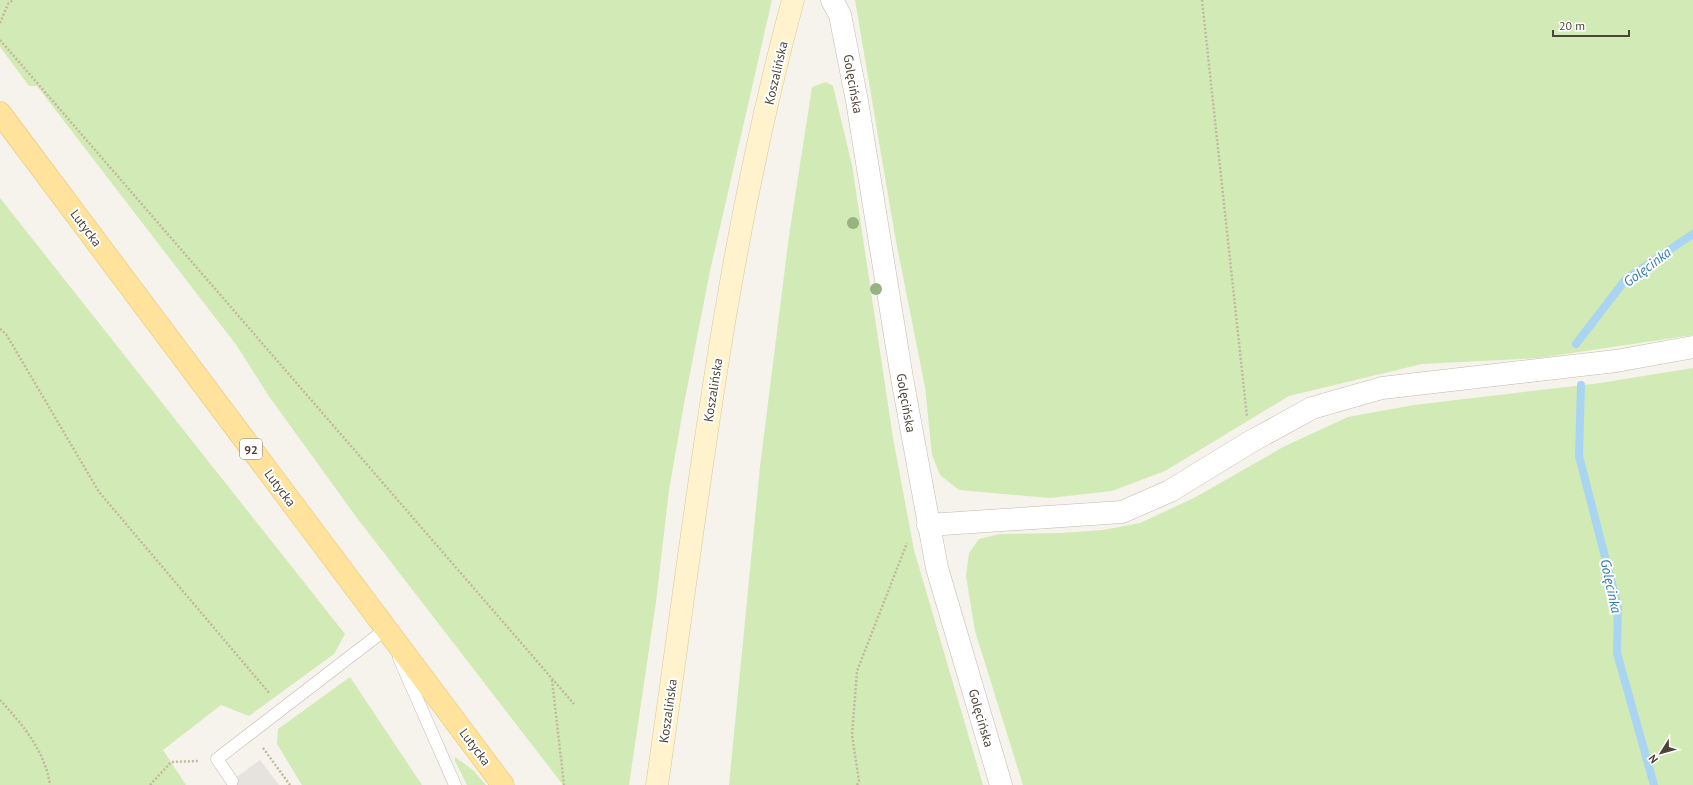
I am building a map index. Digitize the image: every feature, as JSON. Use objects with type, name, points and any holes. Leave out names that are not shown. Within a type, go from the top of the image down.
[{"type":"main road","name":"Lutycka","points":[[0,113],[503,785]]},
{"type":"street","name":"Koszalińska","points":[[657,785],[710,414],[731,284],[757,150],[793,0]]},
{"type":"street","name":"Golęcińska","points":[[837,5],[861,124],[902,378],[937,568],[1001,785]]},
{"type":"street","points":[[928,525],[1122,512],[1170,491],[1250,442],[1312,408],[1382,388],[1616,361],[1693,347]]},
{"type":"lane","points":[[232,781],[217,759],[386,630],[455,785]]},
{"type":"path","points":[[0,23],[8,4],[13,0]]},
{"type":"path","points":[[1202,0],[1250,442]]},
{"type":"path","points":[[0,40],[574,704]]},
{"type":"path","points":[[0,329],[6,334],[99,492],[283,709]]},
{"type":"path","points":[[857,785],[859,781],[852,735],[857,671],[909,538],[928,525]]},
{"type":"path","points":[[552,680],[564,785]]},
{"type":"path","points":[[0,700],[33,739],[48,770],[50,785]]},
{"type":"path","points":[[252,733],[290,785]]},
{"type":"path","points":[[150,785],[170,762],[217,759]]},
{"type":"shaded area","points":[[260,760],[279,785],[226,785]]},
{"type":"green space","points":[[0,0],[772,0],[710,271],[684,404],[669,490],[656,602],[629,785],[563,785],[357,518],[268,395],[237,346],[37,86],[29,86],[0,47]]},
{"type":"green space","points":[[855,0],[1693,0],[1693,335],[1539,358],[1422,364],[1289,396],[1165,471],[1112,491],[1050,498],[959,490],[940,475],[932,455],[925,387],[895,236]]},
{"type":"green space","points":[[826,82],[833,86],[852,165],[893,438],[914,550],[983,785],[729,785],[760,467],[789,236],[812,87]]},
{"type":"green space","points":[[0,198],[345,634],[334,654],[249,716],[221,705],[163,750],[186,785],[0,785]]},
{"type":"green space","points":[[1693,368],[1693,785],[1023,785],[975,631],[966,576],[969,553],[979,539],[1000,534],[1061,533],[1103,530],[1140,523],[1194,498],[1285,446],[1348,417],[1414,405],[1600,383]]},
{"type":"green space","points":[[350,677],[422,785],[302,785],[277,744],[278,729]]},
{"type":"green space","points":[[455,757],[473,770],[486,785],[467,785],[455,761]]},
{"type":"waterway","name":"Golęcinka","points":[[1576,344],[1626,279],[1693,234]]},
{"type":"waterway","name":"Golęcinka","points":[[1581,385],[1579,456],[1618,607],[1617,653],[1654,785]]}]
